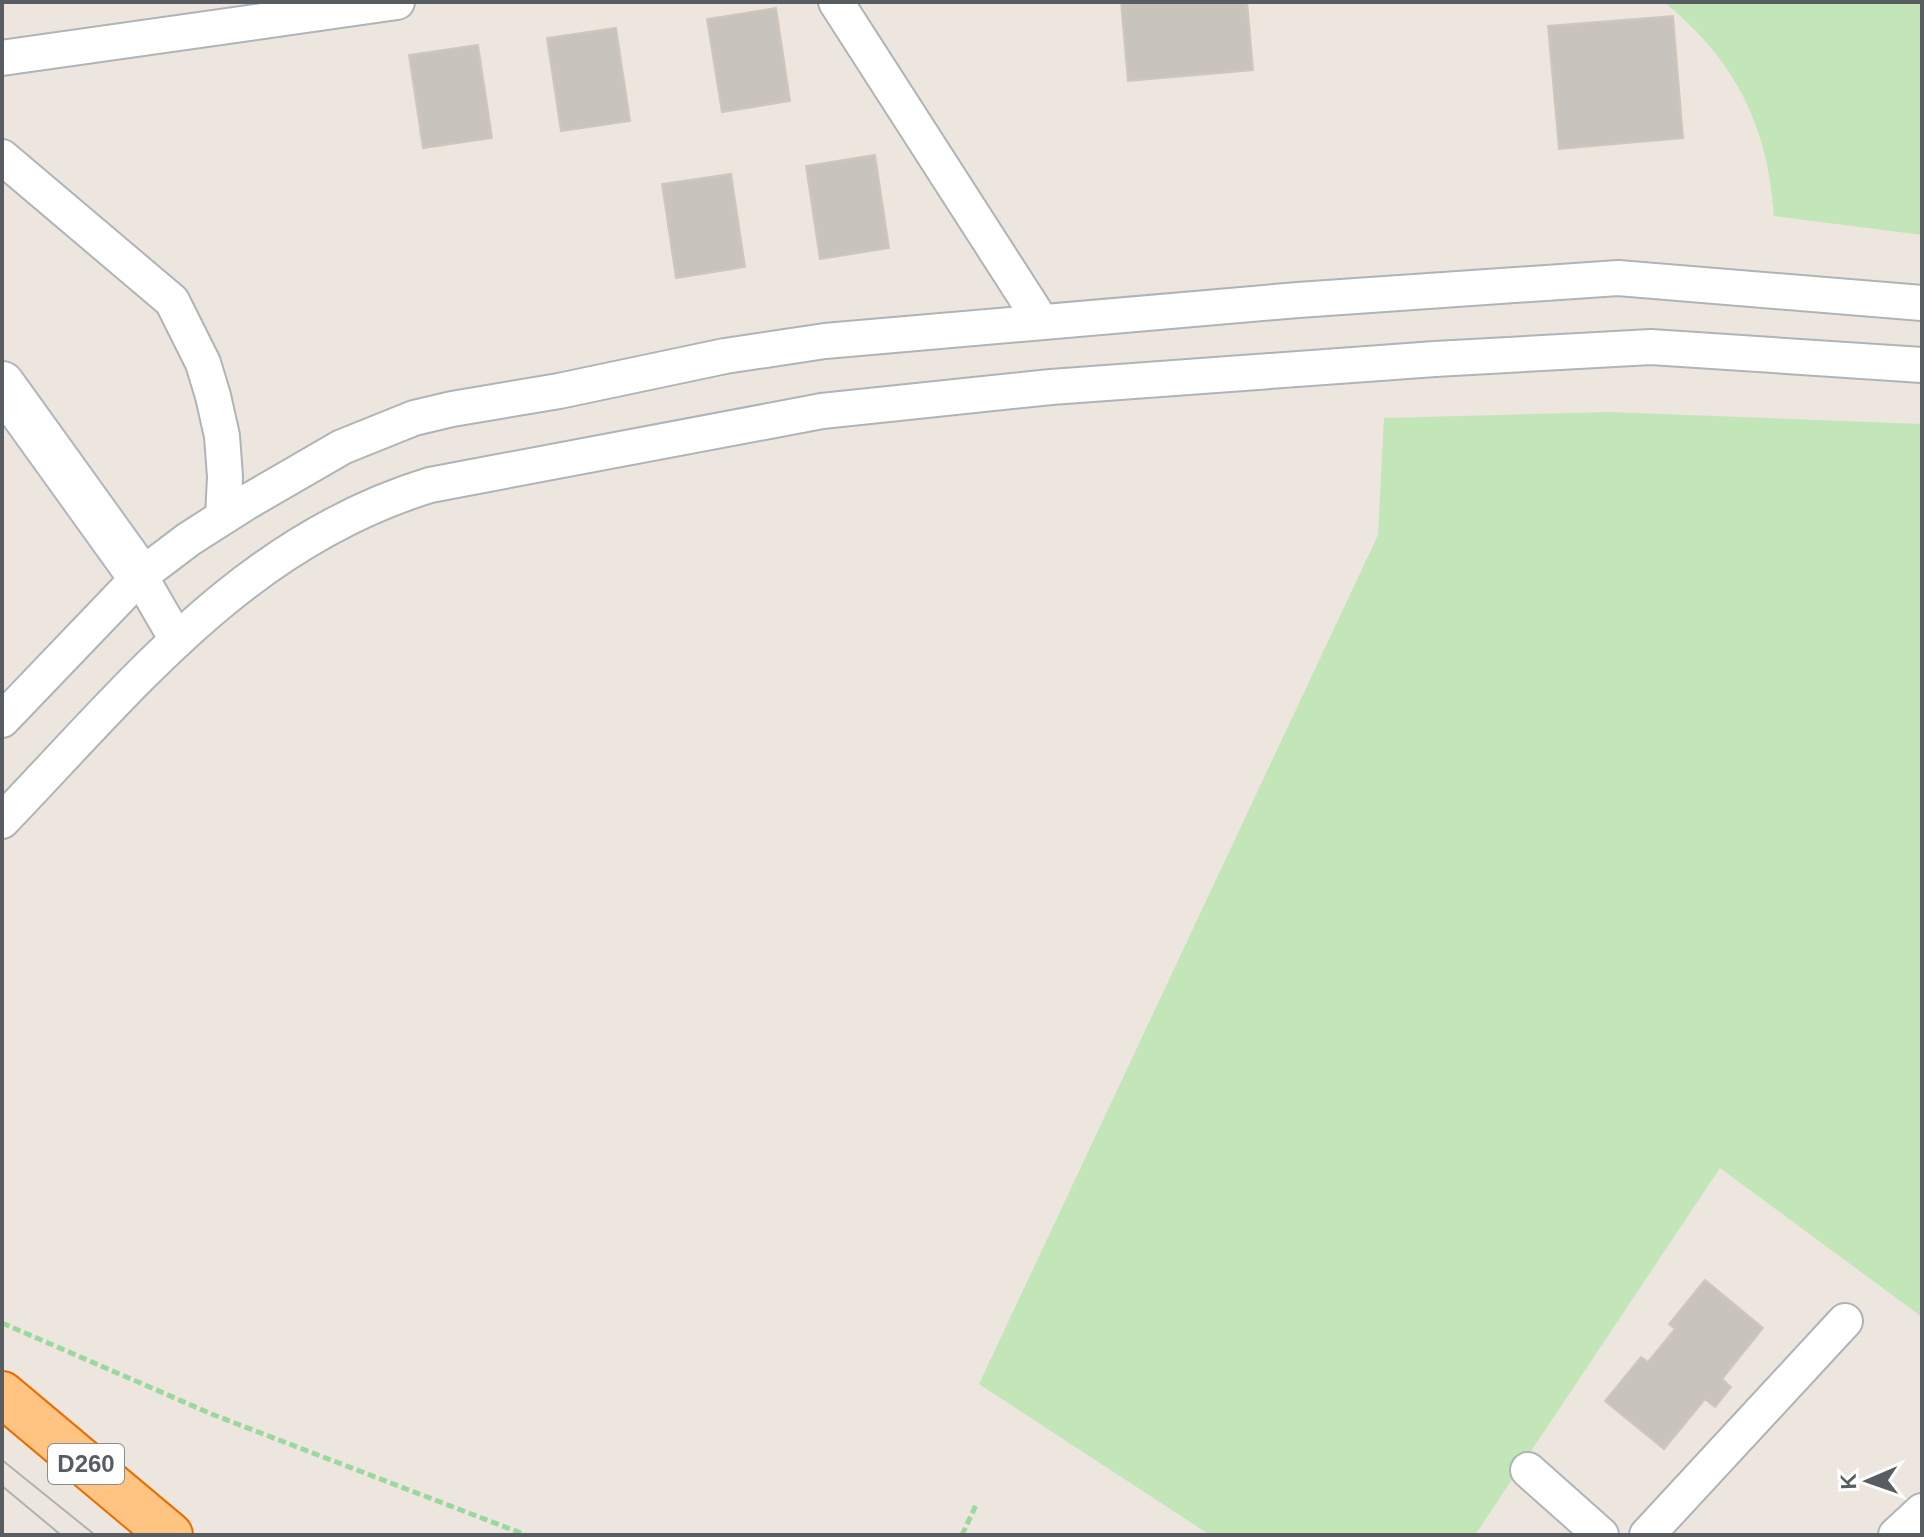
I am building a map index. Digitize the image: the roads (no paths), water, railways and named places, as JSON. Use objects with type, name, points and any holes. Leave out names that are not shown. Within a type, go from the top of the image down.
[{"type":"highway","name":"D260","points":[[2,1394],[170,1535]]},
{"type":"street","points":[[2,58],[397,2]]},
{"type":"street","points":[[836,2],[1041,321]]},
{"type":"street","points":[[2,157],[172,301],[203,363],[213,396],[222,436],[225,477],[223,517]]},
{"type":"street","points":[[2,720],[140,576],[189,539],[342,447],[401,423],[452,409],[559,391],[725,356],[825,341],[1298,300],[1618,278],[1922,303]]},
{"type":"street","points":[[2,821],[177,640],[230,591],[313,535],[398,495],[462,477],[822,411],[1051,387],[1651,347],[1922,365]]},
{"type":"street","points":[[2,384],[140,576],[177,640]]},
{"type":"street","points":[[1647,1535],[1845,1321]]},
{"type":"street","points":[[1528,1470],[1601,1535]]},
{"type":"street","points":[[1896,1535],[1922,1511]]},
{"type":"tram line","points":[[2,1460],[95,1535]]},
{"type":"tram line","points":[[2,1486],[61,1535]]}]
